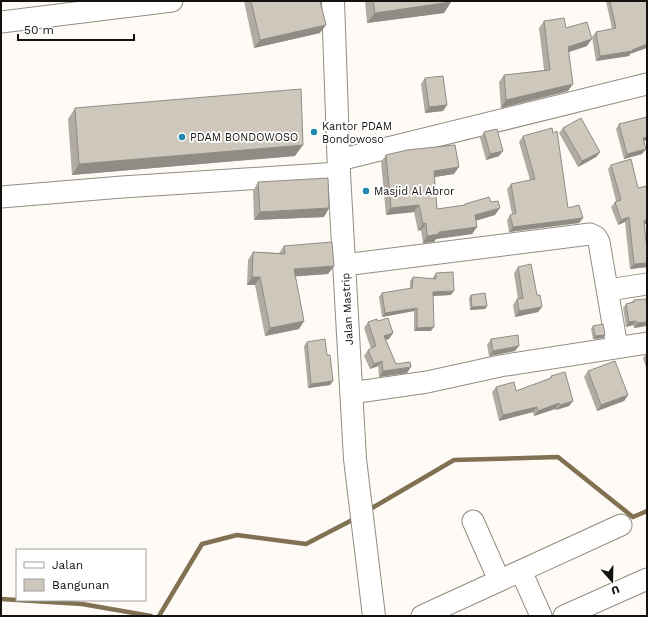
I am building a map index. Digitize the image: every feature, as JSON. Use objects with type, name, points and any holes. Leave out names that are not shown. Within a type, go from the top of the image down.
[{"type":"main road","name":"Jalan Mastrip","points":[[334,1],[339,166],[355,459],[374,616]]},
{"type":"street","points":[[1,22],[56,8],[172,1]]},
{"type":"street","points":[[1,197],[339,166],[647,84]]},
{"type":"street","points":[[344,265],[590,234],[596,237],[599,242],[617,347]]},
{"type":"street","points":[[608,290],[647,284]]},
{"type":"street","points":[[351,393],[427,382],[500,366],[647,342]]},
{"type":"street","points":[[474,521],[499,580]]},
{"type":"street","points":[[422,616],[621,525]]},
{"type":"street","points":[[521,571],[541,616]]},
{"type":"street","points":[[564,616],[647,579]]},
{"type":"building","points":[[251,1],[320,1],[326,25],[260,40]]},
{"type":"building","points":[[373,1],[451,1],[451,2],[375,13]]},
{"type":"building","points":[[610,1],[647,1],[647,44],[632,50],[633,51],[600,56],[596,32],[616,28]]},
{"type":"building","points":[[564,18],[566,28],[587,22],[592,39],[568,47],[573,84],[506,100],[504,75],[550,70],[544,21]]},
{"type":"building","points":[[443,76],[447,105],[429,107],[425,78]]},
{"type":"building","name":"PDAM BONDOWOSO","points":[[301,89],[303,145],[79,164],[75,108]]},
{"type":"building","points":[[647,117],[647,137],[643,138],[646,149],[627,154],[619,124]]},
{"type":"building","points":[[581,118],[600,152],[582,161],[563,128]]},
{"type":"building","points":[[552,128],[553,133],[557,131],[568,208],[579,205],[583,218],[513,227],[510,215],[516,213],[511,184],[535,179],[523,136]]},
{"type":"building","points":[[497,129],[503,151],[490,154],[484,132]]},
{"type":"building","points":[[455,145],[459,167],[434,171],[437,209],[465,205],[489,197],[491,202],[498,201],[500,208],[475,215],[477,227],[439,232],[439,234],[427,236],[426,223],[423,224],[419,205],[391,208],[386,155],[407,150]]},
{"type":"building","points":[[631,159],[638,188],[647,186],[647,220],[644,221],[647,242],[647,263],[634,264],[629,217],[621,220],[615,202],[621,200],[611,165]]},
{"type":"building","points":[[328,178],[329,208],[260,212],[258,182]]},
{"type":"building","points":[[332,242],[334,266],[294,269],[304,321],[270,328],[260,277],[252,277],[253,252],[285,254],[284,246]]},
{"type":"building","points":[[531,264],[537,295],[540,295],[542,307],[519,311],[517,299],[523,298],[518,267]]},
{"type":"building","points":[[453,272],[454,291],[433,292],[434,327],[417,328],[417,308],[385,313],[382,293],[412,288],[413,277],[436,279],[436,273]]},
{"type":"building","points":[[485,293],[487,306],[472,307],[471,295]]},
{"type":"building","points":[[646,299],[647,322],[629,322],[626,304],[634,302],[634,300]]},
{"type":"building","points":[[388,318],[393,333],[384,336],[396,364],[410,362],[411,367],[383,371],[382,361],[374,364],[368,350],[376,346],[368,322]]},
{"type":"building","points":[[603,324],[605,335],[595,336],[593,326]]},
{"type":"building","points":[[518,335],[519,346],[493,351],[491,339]]},
{"type":"building","points":[[325,339],[327,355],[330,355],[333,381],[311,384],[307,342]]},
{"type":"building","points":[[615,361],[628,395],[601,405],[588,371]]},
{"type":"building","points":[[565,372],[573,401],[560,405],[559,403],[538,411],[537,407],[503,415],[496,387],[514,382],[516,391],[551,378],[551,376]]},
{"type":"waterway","points":[[367,511],[454,460],[558,457],[633,517],[647,511]]},
{"type":"waterway","points":[[159,616],[202,544],[237,535],[306,544],[356,518]]},
{"type":"waterway","points":[[1,599],[16,600]]},
{"type":"waterway","points":[[33,601],[82,604],[151,616]]},
{"type":"place","name":"Kantor PDAM Bondowoso","points":[[314,132]]},
{"type":"place","name":"PDAM BONDOWOSO","points":[[182,137]]},
{"type":"place","name":"Masjid Al Abror","points":[[366,191]]}]
